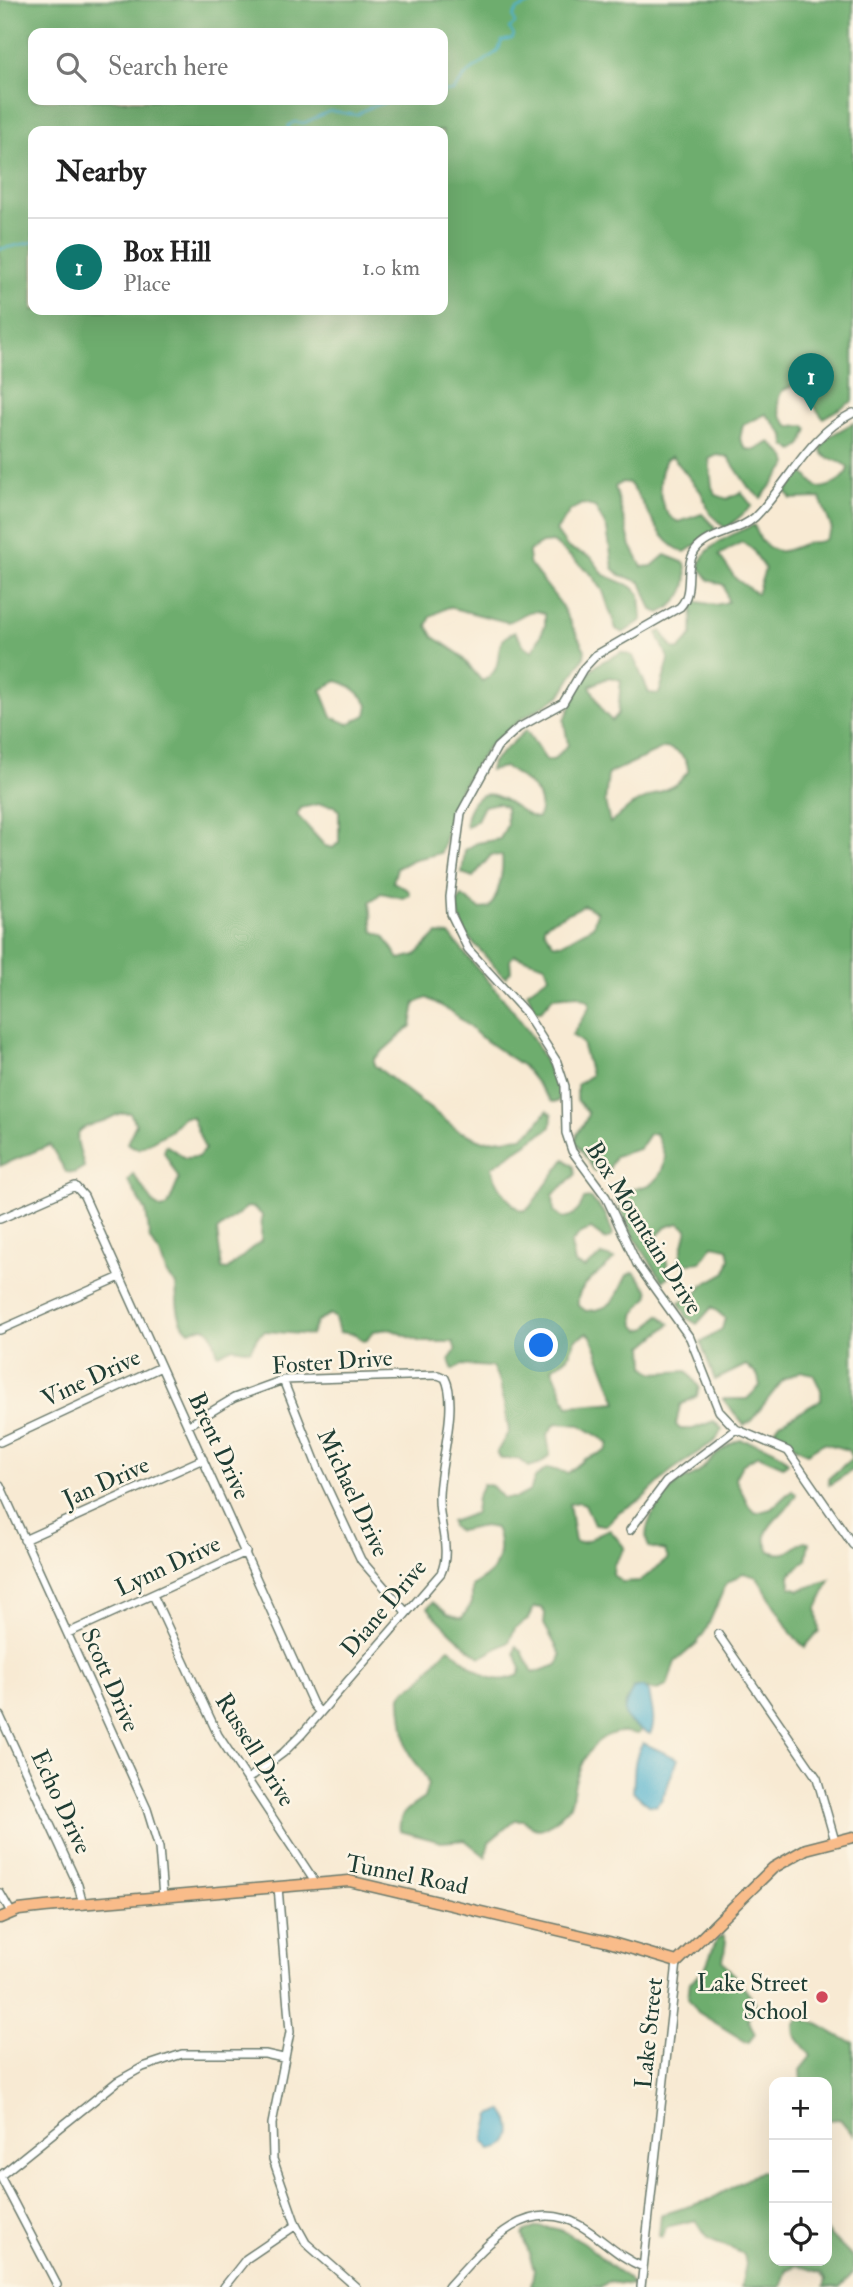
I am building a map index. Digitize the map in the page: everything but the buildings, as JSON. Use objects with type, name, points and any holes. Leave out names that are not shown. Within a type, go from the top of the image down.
[{"type":"main road","name":"Lake Street","points":[[677,1962],[773,1868],[792,1855],[853,1837]]},
{"type":"main road","name":"Tunnel Road","points":[[0,1918],[11,1912],[315,1882],[349,1881],[677,1962]]},
{"type":"street","name":"Box Mountain Drive","points":[[853,413],[837,421],[813,443],[754,518],[739,529],[707,541],[695,551],[687,596],[680,607],[596,656],[586,664],[563,703],[518,728],[497,747],[469,793],[457,834],[450,897],[458,933],[468,949],[525,1012],[547,1044],[564,1079],[566,1133],[572,1151],[606,1197],[637,1264],[690,1338],[715,1404],[724,1418],[736,1429],[789,1451],[853,1545]]},
{"type":"street","name":"Brent Drive","points":[[0,1219],[75,1186],[84,1196],[313,1704],[320,1713]]},
{"type":"street","points":[[0,1330],[120,1277]]},
{"type":"street","name":"Vine Drive","points":[[0,1442],[161,1367]]},
{"type":"street","name":"Foster Drive","points":[[189,1425],[252,1390],[284,1380],[438,1375],[445,1378]]},
{"type":"street","name":"Diane Drive","points":[[248,1779],[283,1753],[320,1713],[441,1573],[447,1561],[438,1500],[449,1407],[445,1378]]},
{"type":"street","name":"Michael Drive","points":[[284,1380],[318,1468],[361,1560],[406,1612]]},
{"type":"street","points":[[630,1530],[666,1482],[736,1429]]},
{"type":"street","name":"Jan Drive","points":[[24,1541],[203,1459]]},
{"type":"street","name":"Scott Drive","points":[[0,1485],[155,1830],[163,1897]]},
{"type":"street","name":"Lynn Drive","points":[[68,1633],[246,1552]]},
{"type":"street","name":"Russell Drive","points":[[153,1595],[207,1715],[315,1882]]},
{"type":"street","points":[[718,1634],[817,1778],[835,1841]]},
{"type":"street","name":"Echo Drive","points":[[0,1716],[78,1885],[83,1905]]},
{"type":"street","points":[[278,1887],[290,2005],[290,2032],[283,2058],[271,2139],[274,2159],[296,2225],[306,2243],[356,2287]]},
{"type":"street","points":[[0,1893],[11,1912]]},
{"type":"street","name":"Lake Street","points":[[641,2287],[677,1962]]},
{"type":"street","points":[[57,2285],[0,2176],[118,2081],[143,2067],[183,2054],[265,2054],[283,2058]]},
{"type":"street","points":[[447,2287],[500,2232],[517,2222],[536,2218],[556,2218],[578,2224],[622,2258],[643,2267]]},
{"type":"street","points":[[224,2287],[246,2259],[296,2225]]},
{"type":"green space","points":[[0,0],[853,0],[853,401],[823,418],[800,387],[792,386],[782,391],[778,405],[783,419],[790,427],[805,426],[808,429],[802,444],[794,451],[785,445],[784,435],[766,414],[743,425],[740,439],[746,449],[755,450],[770,442],[786,457],[788,464],[761,498],[749,488],[728,457],[717,455],[709,459],[712,487],[716,495],[727,499],[741,492],[752,506],[726,529],[710,514],[701,492],[672,456],[666,459],[660,494],[666,511],[679,522],[702,514],[715,527],[714,533],[685,552],[667,541],[629,483],[622,482],[615,487],[631,546],[642,567],[652,566],[665,555],[685,563],[687,579],[683,593],[674,604],[660,613],[652,610],[641,582],[620,575],[613,568],[607,529],[595,507],[582,504],[570,511],[556,531],[568,548],[591,557],[604,575],[631,586],[640,594],[642,620],[623,633],[616,629],[603,591],[592,575],[553,542],[542,543],[529,551],[529,563],[560,603],[585,650],[584,657],[560,696],[520,720],[488,747],[457,794],[441,853],[412,860],[397,868],[393,882],[408,890],[410,895],[403,898],[381,893],[370,902],[373,931],[384,936],[399,959],[416,955],[437,934],[450,935],[527,1030],[555,1080],[559,1098],[558,1102],[552,1102],[523,1066],[483,1039],[452,1012],[427,998],[415,1003],[411,1026],[374,1059],[374,1065],[459,1131],[484,1141],[522,1137],[534,1128],[547,1111],[552,1115],[551,1127],[492,1167],[499,1186],[508,1199],[523,1211],[529,1208],[565,1159],[574,1167],[575,1175],[553,1195],[554,1211],[563,1218],[571,1216],[584,1199],[591,1198],[606,1215],[613,1235],[606,1240],[591,1229],[581,1233],[571,1243],[575,1264],[584,1268],[602,1255],[614,1259],[585,1285],[578,1298],[578,1305],[586,1311],[609,1305],[627,1275],[634,1272],[648,1289],[649,1295],[634,1315],[635,1326],[640,1330],[648,1328],[659,1315],[670,1324],[644,1346],[645,1366],[654,1373],[687,1371],[699,1387],[697,1396],[680,1405],[676,1425],[680,1429],[693,1429],[714,1421],[722,1429],[716,1440],[671,1471],[641,1500],[620,1511],[606,1525],[594,1525],[585,1504],[569,1504],[575,1542],[585,1542],[610,1530],[625,1548],[614,1564],[613,1575],[622,1582],[640,1581],[668,1559],[665,1551],[649,1547],[646,1539],[649,1521],[673,1488],[698,1473],[717,1454],[740,1440],[767,1447],[788,1462],[783,1466],[758,1455],[742,1465],[735,1478],[749,1506],[756,1513],[771,1509],[792,1490],[796,1494],[769,1528],[766,1542],[770,1551],[780,1554],[789,1552],[804,1541],[809,1542],[806,1560],[790,1574],[790,1587],[800,1590],[830,1580],[817,1608],[819,1631],[805,1647],[793,1636],[757,1577],[743,1573],[726,1584],[706,1630],[697,1643],[675,1662],[667,1686],[657,1690],[634,1688],[625,1711],[642,1730],[637,1734],[625,1732],[605,1736],[591,1749],[580,1768],[569,1807],[550,1825],[537,1829],[524,1820],[515,1820],[489,1842],[486,1857],[465,1840],[441,1842],[400,1831],[403,1815],[424,1798],[428,1784],[407,1747],[401,1701],[405,1690],[416,1684],[449,1648],[481,1674],[498,1680],[519,1675],[521,1669],[515,1653],[516,1646],[533,1673],[558,1665],[561,1655],[544,1624],[545,1613],[541,1608],[534,1607],[529,1619],[515,1628],[509,1642],[481,1657],[431,1611],[428,1607],[433,1602],[448,1614],[462,1618],[472,1603],[472,1586],[491,1572],[498,1556],[499,1544],[495,1528],[484,1526],[459,1531],[452,1527],[451,1522],[475,1513],[477,1497],[483,1484],[492,1486],[503,1498],[517,1498],[530,1491],[535,1478],[547,1468],[568,1473],[585,1459],[606,1451],[609,1443],[580,1425],[556,1423],[547,1435],[550,1455],[541,1463],[529,1467],[518,1459],[501,1459],[497,1452],[509,1431],[500,1383],[492,1367],[462,1365],[453,1370],[449,1360],[456,1350],[453,1342],[421,1342],[390,1329],[373,1331],[367,1340],[363,1341],[355,1334],[339,1332],[335,1318],[330,1314],[317,1321],[311,1335],[265,1331],[258,1336],[250,1350],[233,1347],[218,1354],[208,1329],[197,1328],[189,1331],[182,1322],[176,1285],[167,1275],[160,1254],[150,1240],[146,1211],[128,1181],[133,1174],[154,1204],[162,1209],[168,1206],[179,1179],[164,1152],[166,1145],[185,1158],[198,1157],[205,1149],[192,1117],[183,1117],[170,1131],[138,1149],[127,1143],[136,1124],[130,1113],[91,1124],[77,1136],[84,1167],[74,1173],[66,1172],[50,1145],[0,1166]],"holes":[[[448,607],[507,622],[535,611],[545,614],[545,626],[533,651],[525,647],[515,632],[506,636],[499,648],[495,669],[491,676],[482,681],[459,654],[434,637],[427,626],[431,616]],[[337,681],[346,684],[368,705],[366,715],[348,724],[332,717],[321,690]],[[319,804],[335,806],[339,811],[339,842],[333,848],[325,846],[297,815],[301,808]],[[247,1207],[254,1208],[262,1215],[261,1241],[227,1270],[222,1269],[217,1231]],[[587,1333],[591,1336],[617,1402],[568,1406],[552,1368],[568,1357],[576,1339]]]},
{"type":"green space","points":[[853,423],[853,1470],[829,1485],[828,1479],[852,1458],[848,1450],[824,1443],[807,1453],[772,1434],[780,1423],[821,1400],[821,1390],[813,1374],[801,1371],[784,1379],[750,1422],[744,1425],[723,1399],[747,1399],[760,1386],[758,1376],[746,1365],[715,1380],[701,1343],[722,1329],[725,1318],[712,1307],[697,1324],[687,1318],[679,1302],[695,1296],[703,1285],[726,1272],[730,1258],[728,1248],[713,1245],[701,1262],[681,1264],[679,1261],[687,1229],[679,1223],[666,1227],[656,1237],[667,1262],[668,1277],[663,1281],[637,1242],[614,1197],[619,1192],[650,1185],[657,1179],[665,1157],[656,1133],[649,1134],[639,1149],[615,1156],[605,1178],[594,1170],[575,1141],[588,1113],[577,1100],[577,1085],[591,1075],[582,1043],[572,1035],[589,1008],[589,1001],[578,995],[553,997],[541,1011],[535,1011],[527,992],[549,976],[545,965],[514,955],[510,960],[511,971],[506,977],[502,975],[465,933],[456,905],[462,896],[480,909],[489,908],[500,884],[502,856],[491,855],[473,877],[462,873],[465,850],[477,843],[500,839],[507,825],[506,807],[498,803],[484,806],[477,820],[467,827],[468,811],[478,797],[487,794],[496,796],[538,818],[540,801],[537,794],[505,767],[490,770],[492,762],[526,730],[546,760],[553,760],[568,745],[564,720],[583,681],[600,663],[621,652],[633,656],[649,693],[659,694],[669,660],[657,633],[661,631],[673,648],[679,650],[692,635],[693,601],[715,605],[728,602],[724,585],[709,580],[700,568],[706,553],[720,541],[754,525],[761,541],[777,551],[826,539],[832,529],[820,498],[791,499],[786,491],[803,472],[818,488],[841,480],[848,468],[823,454],[821,450],[827,438]],"holes":[[[742,542],[752,549],[765,569],[757,594],[736,579],[719,555]],[[609,677],[621,680],[618,714],[612,721],[603,712],[590,686]],[[664,748],[681,755],[688,767],[688,772],[677,784],[632,805],[610,823],[605,802],[608,774]],[[584,905],[597,912],[593,926],[561,944],[553,943],[544,930],[544,926]]]},
{"type":"green space","points":[[723,1935],[726,1941],[723,1961],[756,2003],[748,2019],[755,2034],[748,2043],[698,2012],[688,1998],[690,1982],[704,1971],[717,1939]]},
{"type":"green space","points":[[798,2019],[813,2022],[853,2042],[853,2135],[840,2119],[832,2120],[832,2077],[801,2077],[800,2070],[811,2056],[795,2035],[794,2025]]},
{"type":"green space","points":[[761,2171],[769,2173],[769,2266],[795,2266],[787,2270],[781,2287],[741,2287],[746,2264],[744,2254],[707,2238],[696,2220],[666,2227],[663,2237],[659,2236],[661,2215],[709,2200]]},
{"type":"green space","points":[[538,2227],[558,2229],[576,2238],[628,2278],[633,2285],[608,2282],[600,2287],[531,2287],[534,2269],[523,2235],[525,2231]]},
{"type":"green space","points":[[832,2237],[853,2258],[853,2273],[840,2287],[824,2287],[826,2280],[822,2273],[800,2266],[832,2266]]},
{"type":"water","points":[[642,1687],[649,1692],[652,1708],[653,1724],[650,1734],[633,1725],[625,1716],[633,1689]]},
{"type":"water","points":[[643,1743],[678,1759],[662,1799],[656,1806],[649,1805],[633,1792],[636,1761]]},
{"type":"water","points":[[502,2110],[509,2122],[510,2134],[504,2144],[491,2150],[484,2141],[491,2115]]},
{"type":"waterway","points":[[448,92],[453,91],[467,74],[498,51],[502,41],[512,39],[514,35],[509,28],[515,24],[513,17],[517,10],[537,1],[553,0]]},
{"type":"waterway","points":[[288,126],[294,122],[304,123],[330,111],[357,115],[376,105]]},
{"type":"waterway","points":[[0,249],[28,243]]},
{"type":"place","name":"Box Hill","points":[[811,411]]},
{"type":"place","name":"Lake Street School","points":[[822,1997]]}]
